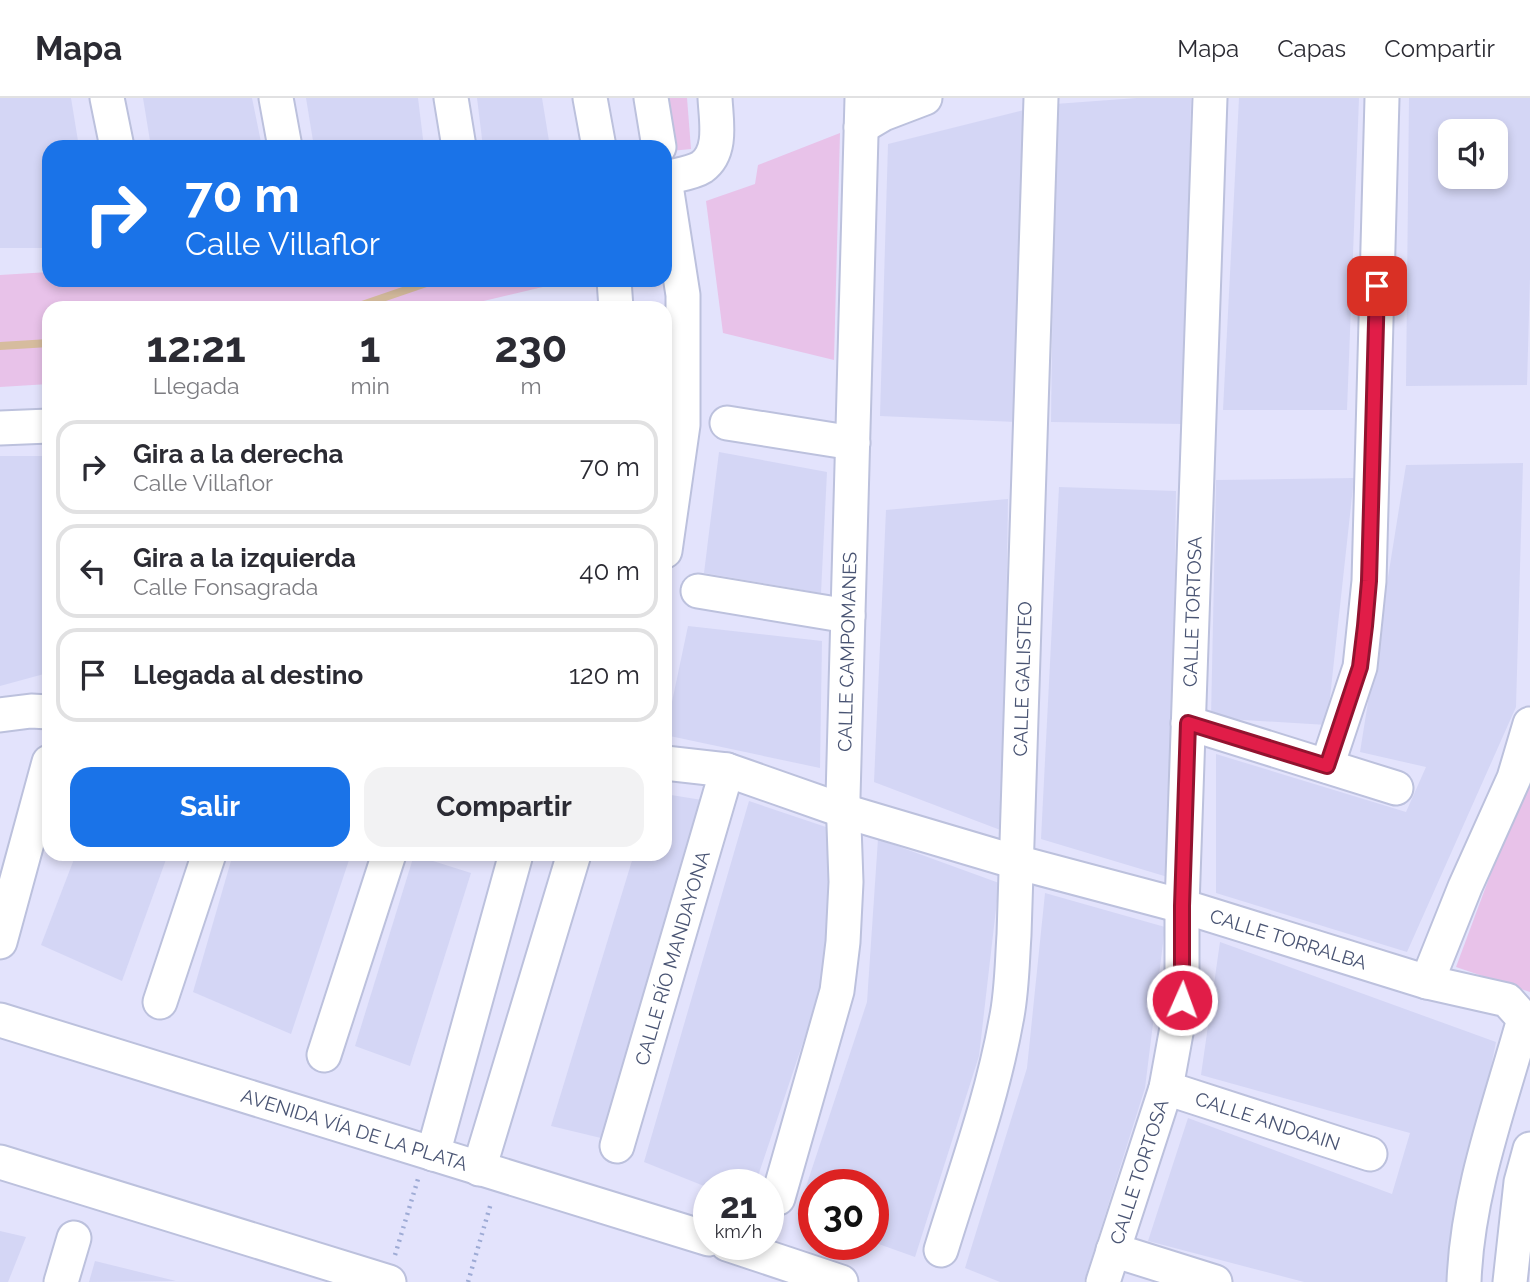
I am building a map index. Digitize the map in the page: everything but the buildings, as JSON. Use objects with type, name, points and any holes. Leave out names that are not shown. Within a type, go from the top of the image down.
[{"type":"street","points":[[107,98],[116,140]]},
{"type":"street","points":[[276,98],[284,140]]},
{"type":"street","points":[[451,98],[458,140]]},
{"type":"street","points":[[590,98],[597,140]]},
{"type":"street","points":[[651,98],[658,140]]},
{"type":"street","points":[[672,176],[701,168],[712,157],[716,144],[715,98]]},
{"type":"street","points":[[861,112],[883,114],[925,98]]},
{"type":"street","name":"CALLE GALISTEO","points":[[941,1250],[996,1069],[1007,1019],[1014,935],[1041,98]]},
{"type":"street","name":"CALLE TORTOSA","points":[[1103,1282],[1166,1088],[1182,1000],[1182,906],[1210,98]]},
{"type":"street","points":[[1327,766],[1360,667],[1369,581],[1382,98]]},
{"type":"street","name":"CALLE CAMPOMANES","points":[[784,1177],[836,991],[843,942],[861,112]]},
{"type":"street","points":[[672,224],[683,295],[683,425],[672,502]]},
{"type":"street","points":[[727,423],[853,443]]},
{"type":"street","points":[[0,428],[42,426]]},
{"type":"street","points":[[698,591],[848,615]]},
{"type":"street","points":[[0,715],[31,710],[42,711]]},
{"type":"street","points":[[1188,723],[1396,788]]},
{"type":"street","points":[[1427,982],[1465,887],[1514,778],[1530,724]]},
{"type":"street","name":"CALLE TORRALBA","points":[[672,764],[727,770],[844,811],[1016,862],[1182,906],[1427,982],[1507,1000],[1524,1019],[1477,1184],[1464,1282]]},
{"type":"street","name":"CALLE RÍO MANDAYONA","points":[[617,1146],[727,770]]},
{"type":"street","points":[[0,942],[42,788]]},
{"type":"street","points":[[160,1002],[207,861]]},
{"type":"street","points":[[324,1055],[387,861]]},
{"type":"street","points":[[429,1153],[514,861]]},
{"type":"street","points":[[490,1172],[572,861]]},
{"type":"street","name":"AVENIDA VÍA DE LA PLATA","points":[[0,1020],[693,1234]]},
{"type":"street","name":"CALLE ANDOAIN","points":[[1166,1088],[1370,1154]]},
{"type":"street","points":[[1510,1282],[1521,1182],[1530,1149]]},
{"type":"street","points":[[0,1162],[380,1281]]},
{"type":"street","points":[[61,1282],[74,1238]]},
{"type":"street","points":[[1113,1250],[1215,1282]]},
{"type":"street","name":"AVENIDA VÍA DE LA PLATA","points":[[756,1260],[798,1282]]},
{"type":"street","name":"AVENIDA VÍA DE LA PLATA","points":[[774,1260],[841,1282]]},
{"type":"path","points":[[380,1281],[429,1153]]},
{"type":"path","points":[[468,1282],[490,1172]]},
{"type":"shaded area","points":[[0,98],[71,98],[78,140],[42,140],[42,248],[0,248]]},
{"type":"shaded area","points":[[143,98],[252,98],[261,140],[150,140]]},
{"type":"shaded area","points":[[306,98],[418,98],[423,140],[313,140]]},
{"type":"shaded area","points":[[477,98],[542,98],[549,140],[482,140]]},
{"type":"shaded area","points":[[663,98],[687,98],[691,149],[672,151],[672,140],[669,140]]},
{"type":"shaded area","points":[[1137,98],[1191,98],[1184,424],[1051,422],[1055,104]]},
{"type":"shaded area","points":[[1239,98],[1359,98],[1347,410],[1223,410]]},
{"type":"shaded area","points":[[1409,98],[1530,98],[1527,385],[1406,386]]},
{"type":"shaded area","points":[[1024,110],[1016,422],[880,416],[888,144]]},
{"type":"shaded area","points":[[840,133],[834,360],[723,333],[706,201],[755,184],[758,165]]},
{"type":"shaded area","points":[[42,272],[42,287],[543,287],[484,301],[42,301],[42,384],[0,387],[0,275]]},
{"type":"shaded area","points":[[719,452],[827,472],[821,593],[704,573]]},
{"type":"shaded area","points":[[0,456],[42,456],[42,675],[0,686]]},
{"type":"shaded area","points":[[1523,463],[1516,707],[1407,952],[1216,893],[1216,754],[1406,812],[1426,767],[1360,752],[1406,465]]},
{"type":"shaded area","points":[[1354,478],[1327,725],[1211,718],[1216,480]]},
{"type":"shaded area","points":[[1059,487],[1176,491],[1171,878],[1041,839]]},
{"type":"shaded area","points":[[1008,499],[1003,831],[874,782],[886,510]]},
{"type":"shaded area","points":[[688,626],[822,641],[820,768],[672,736],[672,702]]},
{"type":"shaded area","points":[[1530,768],[1530,992],[1456,967]]},
{"type":"shaded area","points":[[672,795],[702,800],[601,1138],[551,1126],[632,861],[672,861]]},
{"type":"shaded area","points":[[749,801],[829,828],[826,974],[760,1169],[693,1169],[693,1182],[644,1162]]},
{"type":"shaded area","points":[[878,839],[999,883],[979,1056],[915,1257],[889,1248],[889,1169],[812,1169],[867,1002]]},
{"type":"shaded area","points":[[73,861],[165,861],[122,981],[41,945]]},
{"type":"shaded area","points":[[231,861],[349,861],[291,1034],[193,992]]},
{"type":"shaded area","points":[[412,861],[433,861],[471,873],[410,1066],[355,1046]]},
{"type":"shaded area","points":[[1045,893],[1165,927],[1145,1088],[1084,1282],[1000,1282],[965,1268],[1027,1068]]},
{"type":"shaded area","points":[[1220,942],[1496,1042],[1472,1161],[1455,1282],[1304,1282],[1148,1241],[1188,1118],[1392,1194],[1410,1133],[1201,1075]]},
{"type":"shaded area","points":[[0,1231],[26,1237],[8,1282],[0,1282]]},
{"type":"shaded area","points":[[95,1261],[176,1281],[89,1282]]},
{"type":"waterway","points":[[374,301],[415,287]]},
{"type":"waterway","points":[[0,346],[42,343]]},
{"type":"route","points":[[1182,1000],[1188,723],[1327,766],[1360,667],[1369,581],[1377,286]]}]
